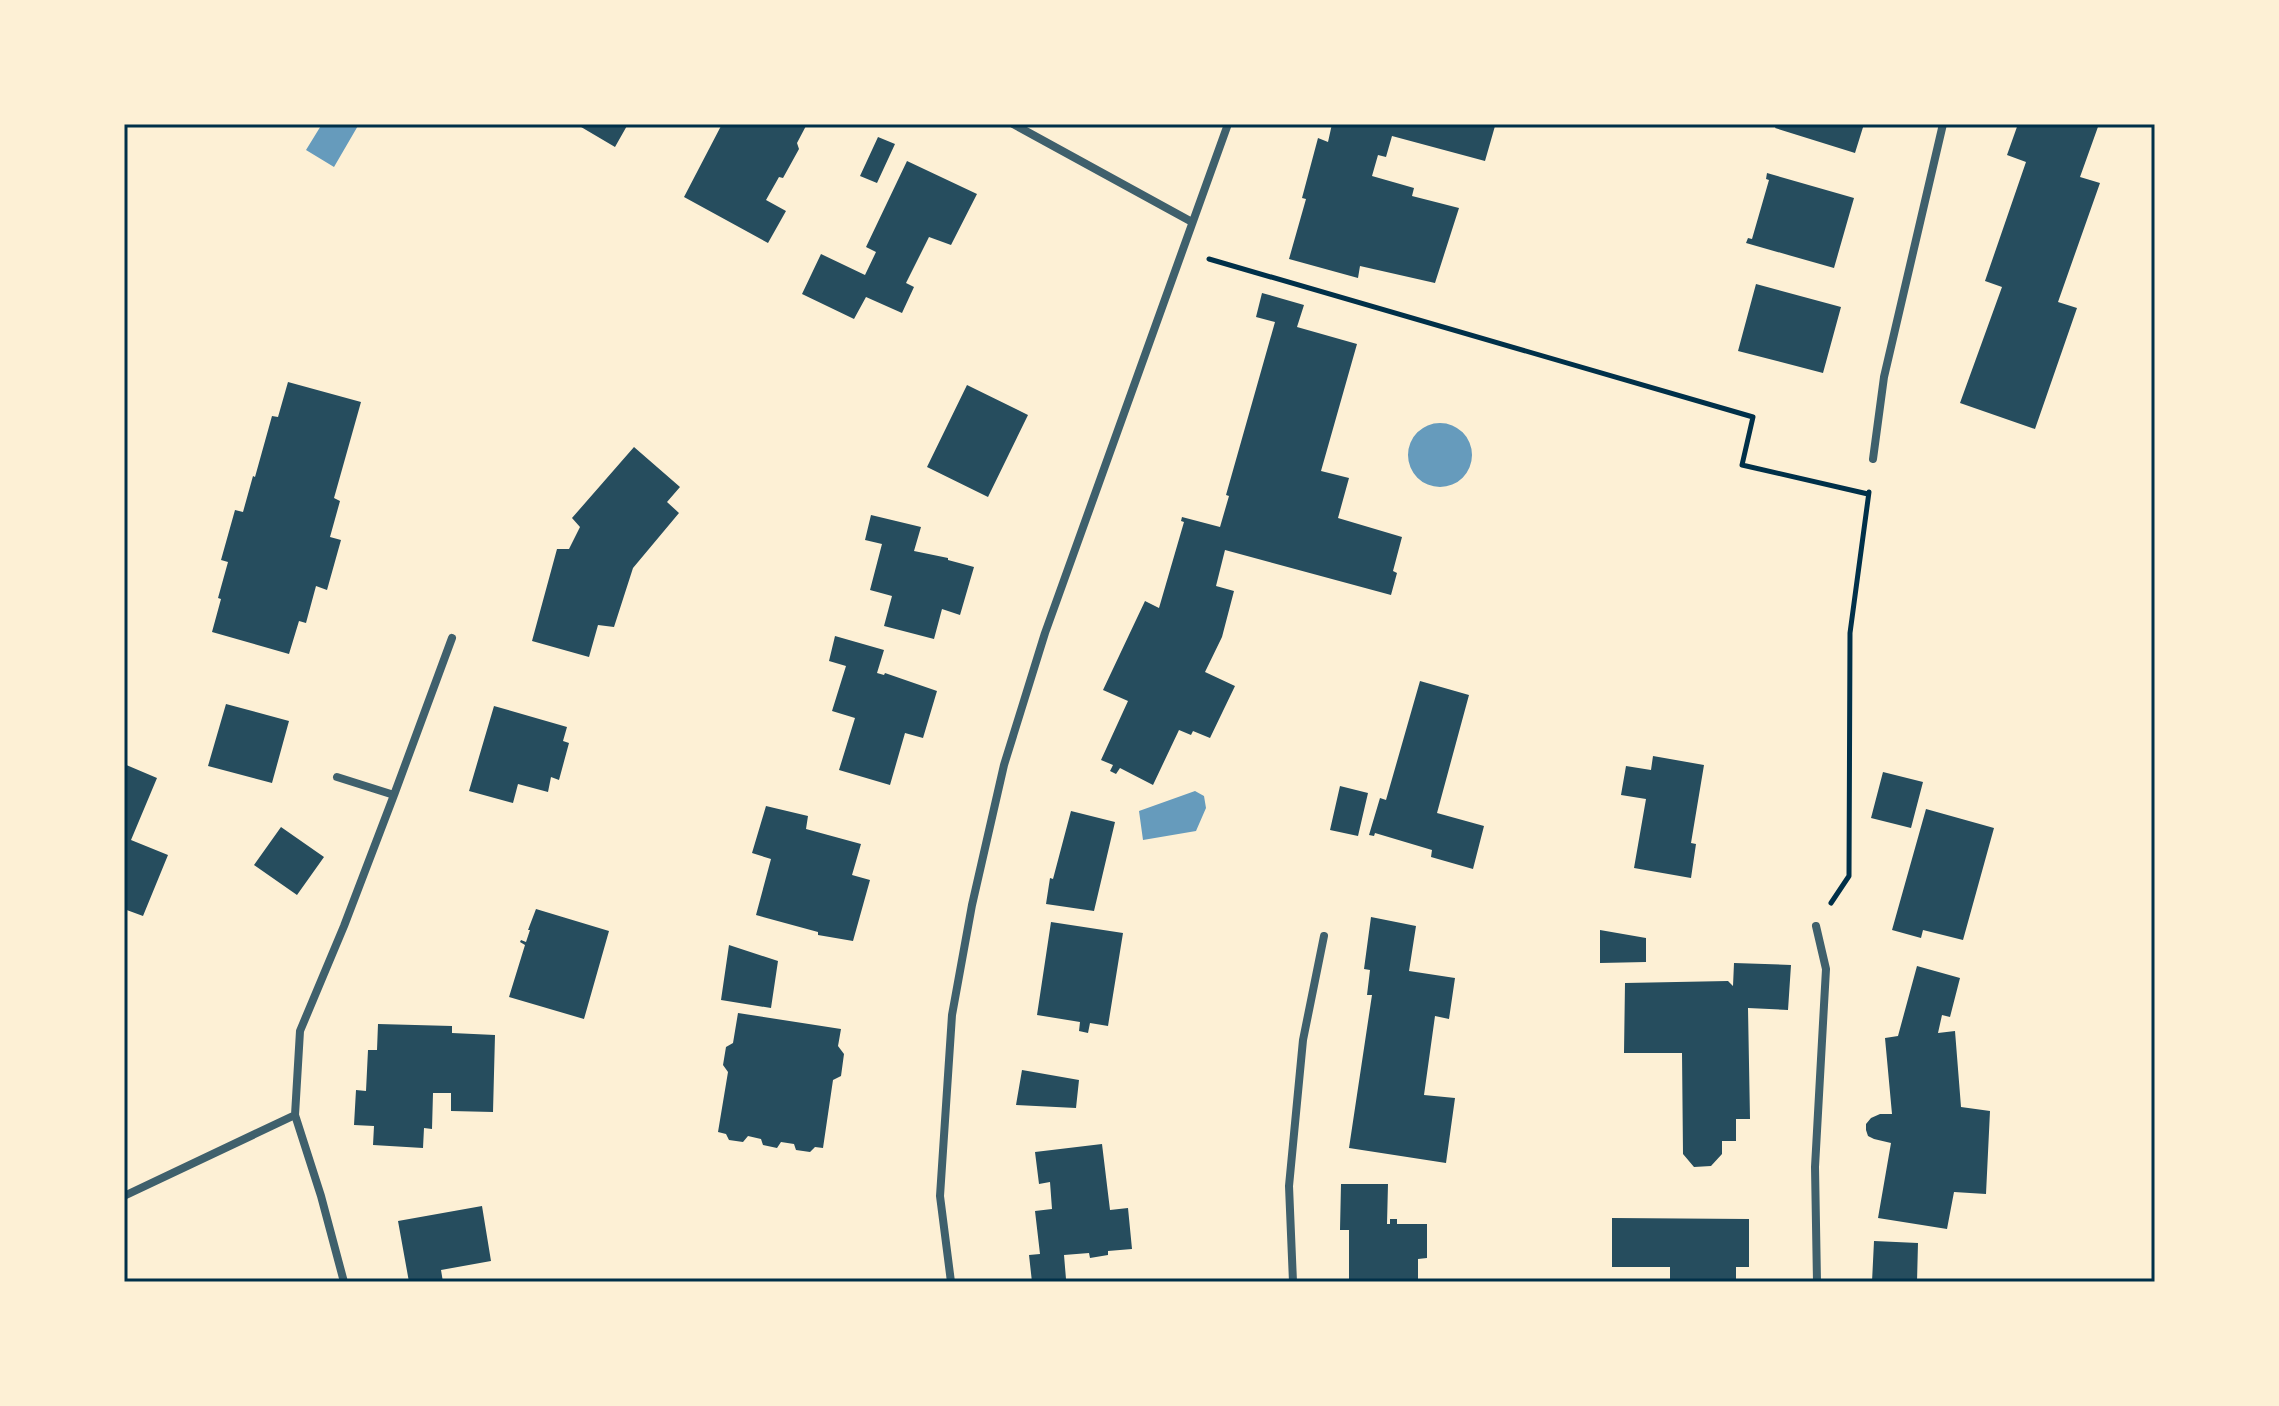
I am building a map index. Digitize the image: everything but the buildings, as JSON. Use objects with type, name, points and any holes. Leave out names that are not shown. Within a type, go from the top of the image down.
[{"type":"street","points":[[1013,124],[1192,222]]},
{"type":"street","points":[[951,1282],[940,1196],[952,1015],[981,863],[1004,765],[1045,633],[1228,124]]},
{"type":"street","points":[[1873,459],[1884,377],[1943,124]]},
{"type":"street","points":[[344,1282],[295,1115],[300,1031],[344,926],[452,638]]},
{"type":"street","points":[[337,777],[394,795]]},
{"type":"street","points":[[1816,926],[1826,969],[1815,1167],[1817,1282]]},
{"type":"street","points":[[1293,1282],[1289,1186],[1303,1040],[1324,936]]},
{"type":"street","points":[[124,1196],[295,1115]]},
{"type":"path","points":[[1182,251],[1753,417],[1742,465],[1868,494]]},
{"type":"path","points":[[1816,926],[1849,876],[1850,633],[1873,459]]},
{"type":"water","points":[[322,124],[359,124],[334,167],[306,150]]},
{"type":"water","points":[[1440,423],[1458,429],[1466,437],[1472,455],[1466,473],[1458,481],[1440,487],[1422,481],[1414,473],[1408,455],[1414,437],[1422,429]]},
{"type":"water","points":[[1195,791],[1204,796],[1206,808],[1196,831],[1143,840],[1139,811]]}]
